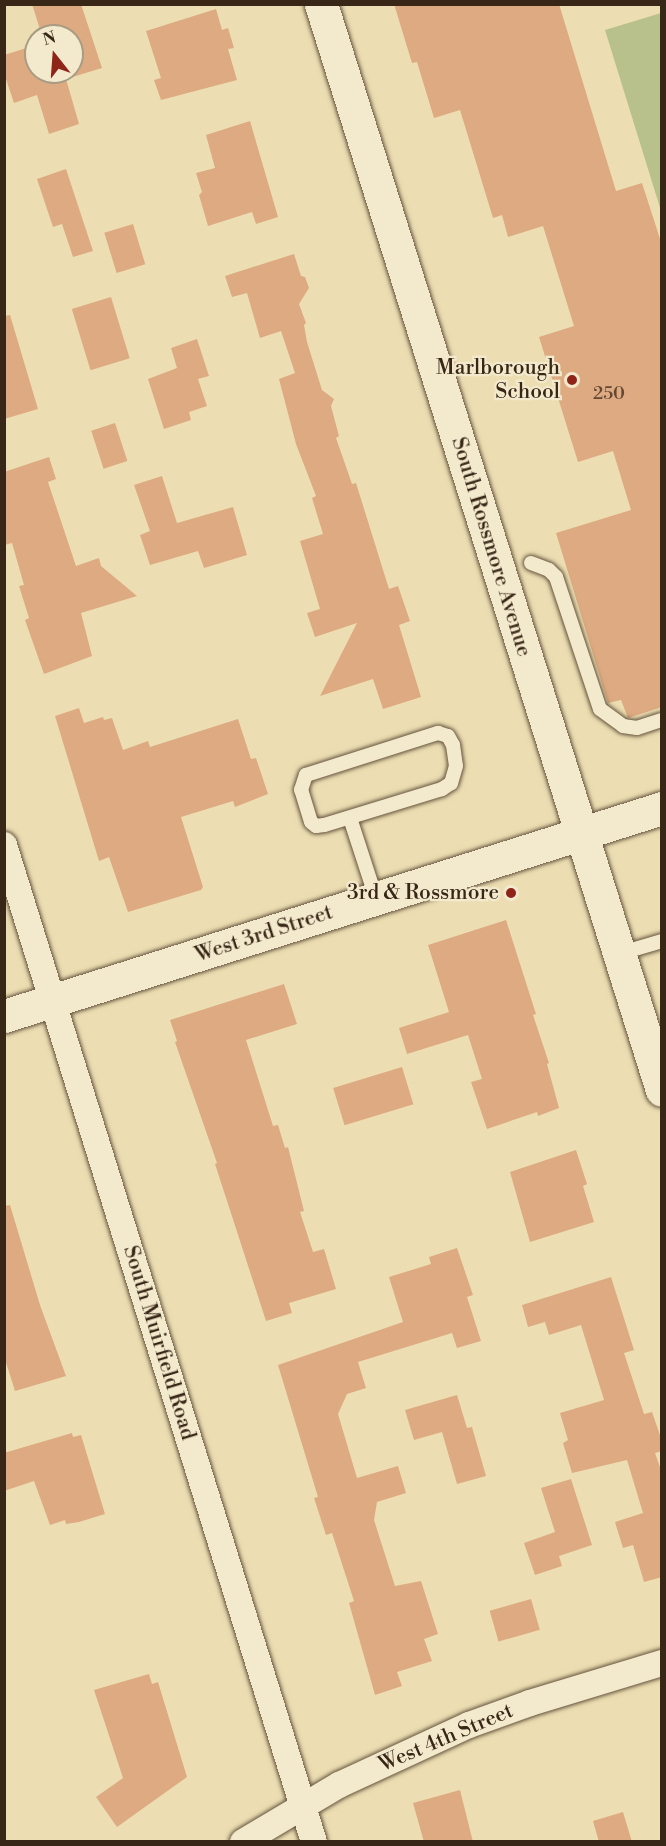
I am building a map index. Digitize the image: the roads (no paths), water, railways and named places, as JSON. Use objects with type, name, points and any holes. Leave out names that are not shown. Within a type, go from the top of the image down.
[{"type":"main road","name":"South Rossmore Avenue","points":[[321,4],[662,1090]]},
{"type":"main road","name":"West 3rd Street","points":[[4,1016],[662,808]]},
{"type":"street","name":"South Muirfield Road","points":[[4,845],[314,1842]]},
{"type":"street","name":"West 4th Street","points":[[243,1842],[303,1805],[407,1752],[469,1725],[530,1703],[662,1664]]},
{"type":"lane","points":[[531,563],[549,570],[555,577],[600,709],[623,726],[637,728],[662,720]]},
{"type":"lane","points":[[438,733],[448,736],[453,745],[456,766],[451,783],[442,789],[350,818],[316,826],[311,822],[301,790],[306,775],[426,736],[438,733]]},
{"type":"lane","points":[[350,818],[376,898]]},
{"type":"lane","points":[[618,954],[662,941]]},
{"type":"place","name":"Marlborough School","points":[[572,380]]},
{"type":"place","name":"3rd & Rossmore","points":[[511,893]]}]
